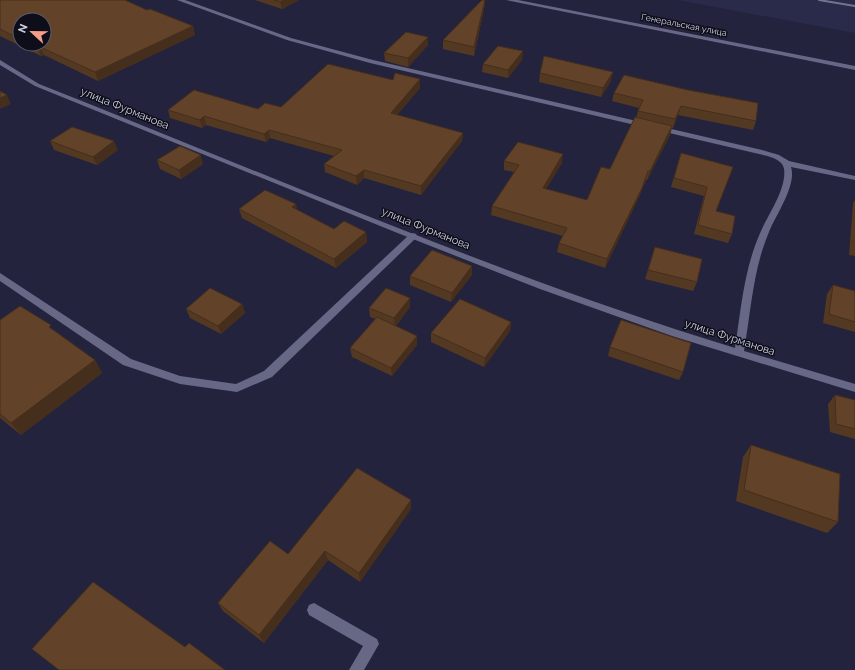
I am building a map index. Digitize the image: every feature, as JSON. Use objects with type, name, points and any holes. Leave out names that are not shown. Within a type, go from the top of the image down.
[{"type":"street","points":[[180,0],[289,39],[329,51],[734,146],[771,155],[785,163],[855,178]]},
{"type":"street","name":"Генеральская улица","points":[[509,0],[855,68]]},
{"type":"street","name":"улица Фурманова","points":[[0,62],[37,85],[413,236],[619,314],[855,388]]},
{"type":"street","points":[[740,353],[753,265],[760,241],[787,183],[789,171],[785,163]]},
{"type":"street","points":[[0,276],[127,362],[180,380],[237,388],[268,374],[413,236]]},
{"type":"street","points":[[314,610],[372,644],[356,670]]},
{"type":"shaded area","points":[[677,0],[855,0],[855,33]]},
{"type":"building","points":[[0,0],[125,0],[147,10],[150,9],[193,26],[95,72],[51,52],[52,12],[12,12],[12,35],[0,29]]},
{"type":"building","points":[[274,0],[285,0],[280,2]]},
{"type":"building","points":[[482,0],[485,0],[474,47],[443,40]]},
{"type":"building","points":[[406,32],[428,37],[408,58],[384,53]]},
{"type":"building","points":[[498,46],[523,51],[508,70],[483,64]]},
{"type":"building","points":[[544,56],[613,72],[603,88],[540,73]]},
{"type":"building","points":[[328,64],[393,80],[395,73],[420,79],[391,113],[463,133],[421,186],[364,170],[356,176],[324,164],[342,150],[269,130],[264,134],[204,116],[200,120],[168,110],[194,90],[258,109],[265,103],[281,107]]},
{"type":"building","points":[[624,75],[688,90],[758,103],[756,121],[681,106],[675,119],[638,111],[643,100],[614,93]]},
{"type":"building","points":[[0,91],[7,95],[0,98]]},
{"type":"building","points":[[635,117],[672,126],[650,171],[648,171],[642,188],[607,259],[559,243],[567,228],[492,206],[519,165],[504,161],[518,142],[563,154],[543,188],[587,200],[601,167],[610,169]]},
{"type":"building","points":[[72,127],[114,141],[93,157],[50,141]]},
{"type":"building","points":[[180,146],[201,155],[179,170],[157,160]]},
{"type":"building","points":[[681,153],[733,167],[716,211],[735,216],[732,234],[698,225],[707,187],[674,178]]},
{"type":"building","points":[[265,190],[296,204],[292,207],[334,229],[344,221],[366,232],[334,259],[239,209]]},
{"type":"building","points":[[655,247],[702,259],[697,282],[648,270]]},
{"type":"building","points":[[432,250],[472,266],[452,293],[410,276]]},
{"type":"building","points":[[833,285],[855,291],[855,322],[829,314]]},
{"type":"building","points":[[210,288],[242,304],[218,326],[186,309]]},
{"type":"building","points":[[386,288],[410,298],[394,318],[369,308]]},
{"type":"building","points":[[460,299],[511,322],[485,358],[431,333]]},
{"type":"building","points":[[20,306],[51,325],[49,327],[95,360],[11,423],[0,414],[0,320]]},
{"type":"building","points":[[377,317],[417,336],[391,368],[350,348]]},
{"type":"building","points":[[621,320],[691,343],[683,372],[610,347]]},
{"type":"building","points":[[835,395],[855,400],[855,429],[836,424]]},
{"type":"building","points":[[751,445],[840,474],[838,522],[744,490]]},
{"type":"building","points":[[357,468],[411,500],[359,573],[325,551],[259,635],[218,603],[270,541],[288,554]]},
{"type":"building","points":[[93,582],[185,647],[189,643],[225,670],[59,670],[32,649]]},
{"type":"railway","points":[[819,0],[855,6]]}]
